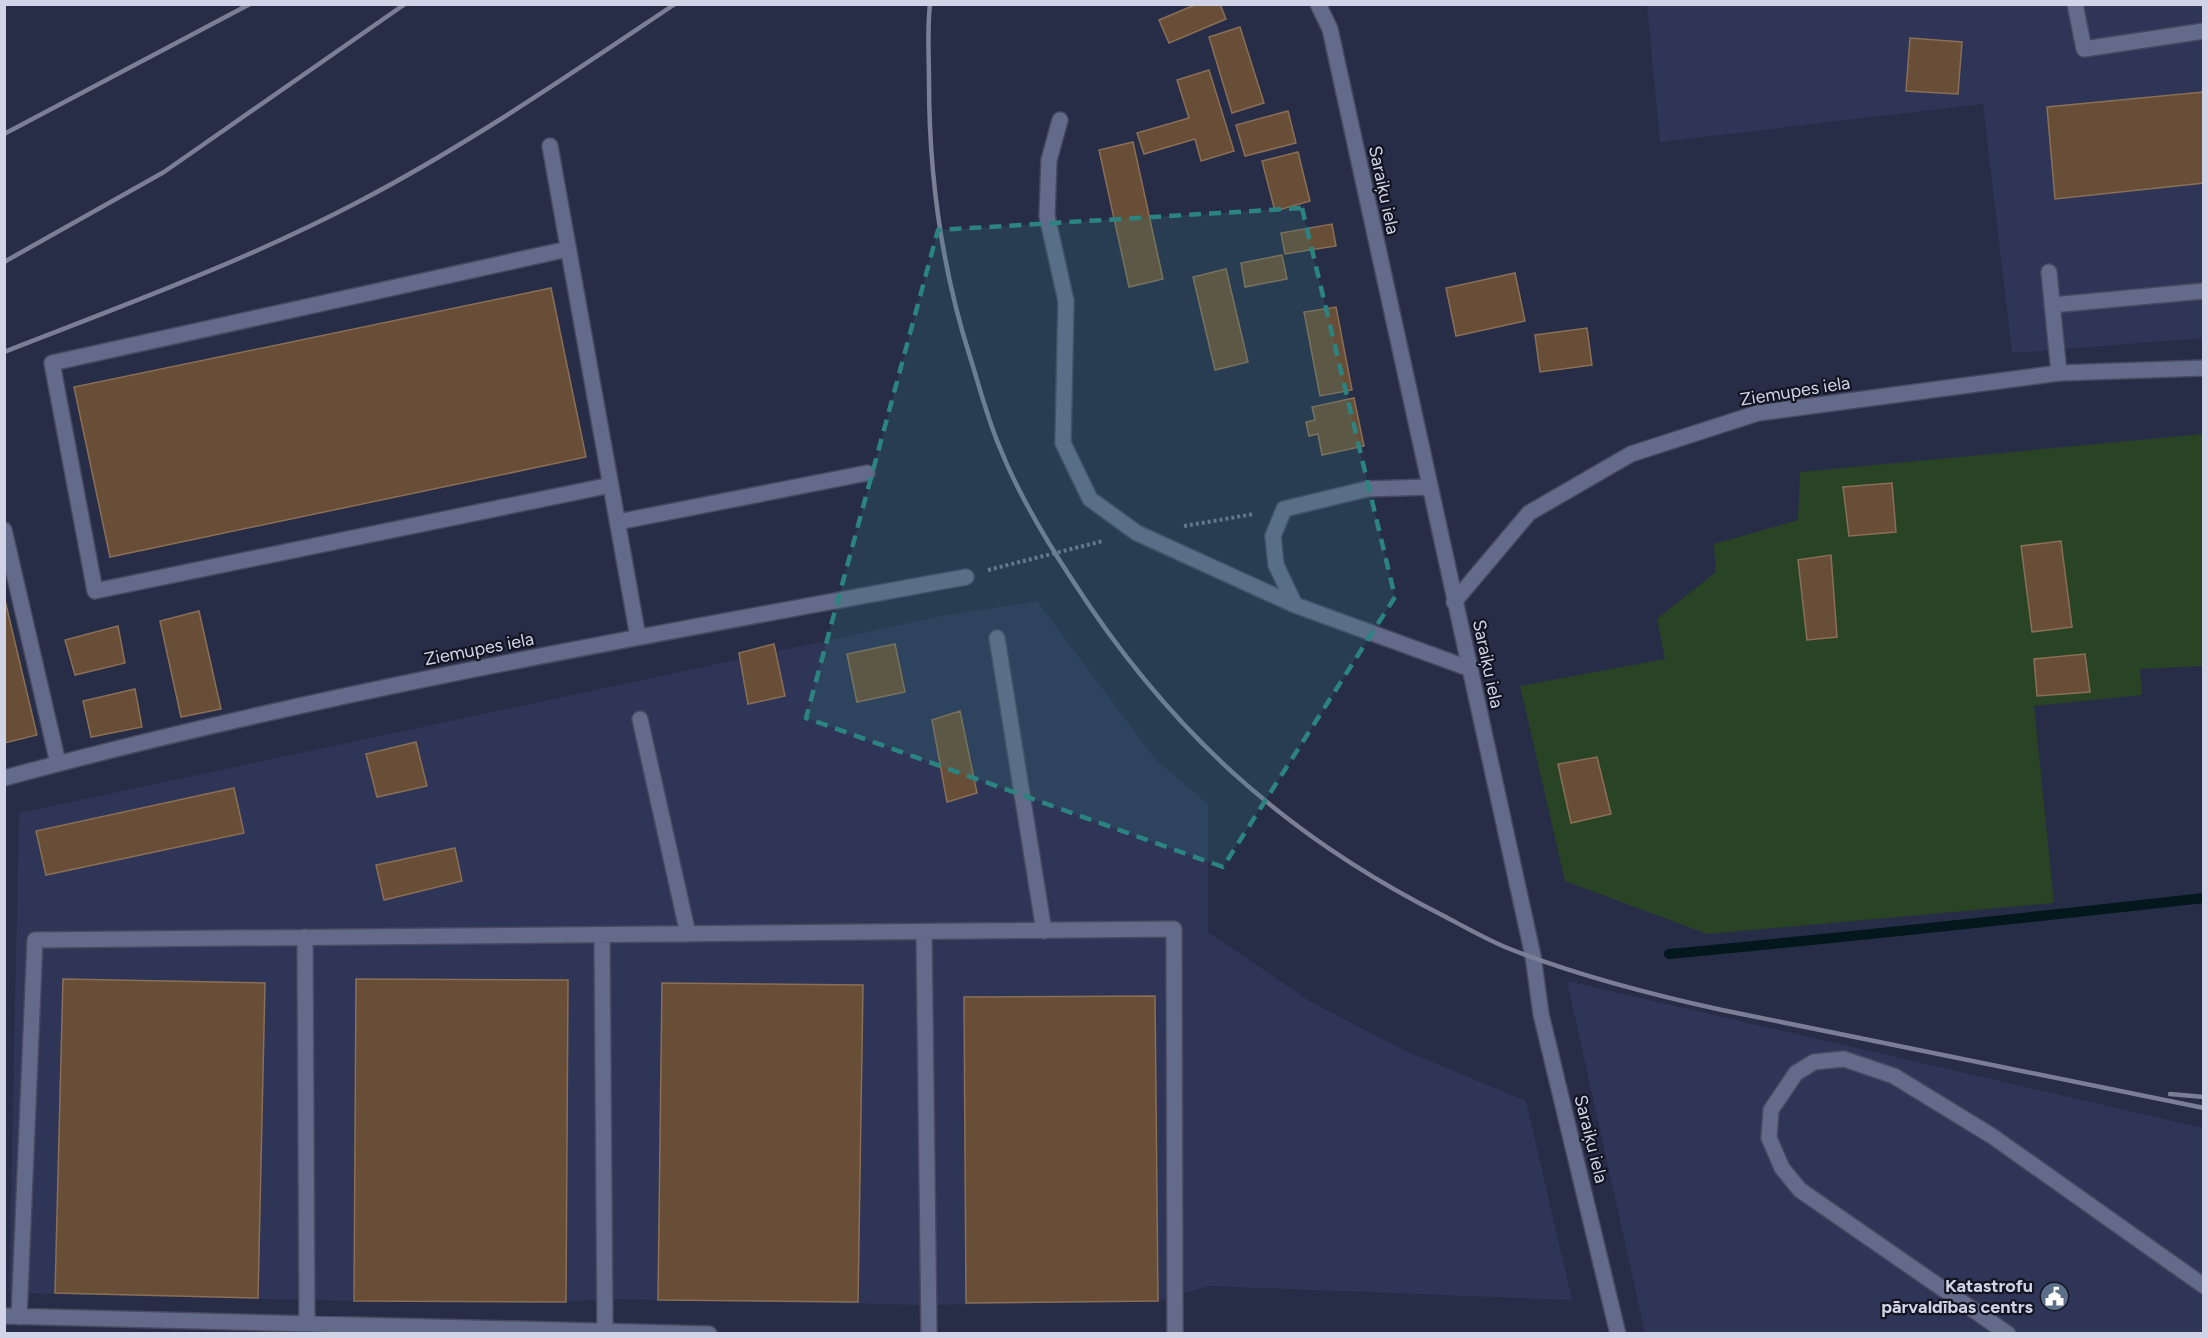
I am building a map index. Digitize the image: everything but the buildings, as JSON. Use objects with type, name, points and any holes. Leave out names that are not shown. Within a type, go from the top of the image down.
[{"type":"street","name":"Saraiķu iela","points":[[1318,4],[1330,28],[1468,668],[1533,956],[1541,1014],[1618,1334]]},
{"type":"street","points":[[2075,4],[2084,49],[2204,31]]},
{"type":"street","points":[[1060,120],[1049,160],[1047,216],[1066,301],[1063,443],[1090,499],[1137,533],[1295,604],[1468,668]]},
{"type":"street","points":[[550,146],[638,637]]},
{"type":"street","points":[[568,249],[52,363],[95,591],[611,485]]},
{"type":"street","points":[[2049,272],[2059,373]]},
{"type":"street","points":[[2052,305],[2204,291]]},
{"type":"street","name":"Ziemupes iela","points":[[1454,602],[1529,513],[1631,454],[1758,413],[2059,373],[2204,368]]},
{"type":"street","points":[[618,522],[867,473]]},
{"type":"street","points":[[1295,604],[1276,566],[1273,536],[1284,509],[1367,489],[1429,487]]},
{"type":"street","points":[[4,530],[58,763]]},
{"type":"street","name":"Ziemupes iela","points":[[4,778],[58,763],[357,694],[638,637],[966,577]]},
{"type":"street","points":[[997,638],[1044,931]]},
{"type":"street","points":[[640,719],[688,934]]},
{"type":"street","points":[[709,1334],[12,1317],[35,940],[1174,929],[1174,1334]]},
{"type":"street","points":[[924,932],[929,1334]]},
{"type":"street","points":[[602,935],[605,1331]]},
{"type":"street","points":[[305,938],[307,1324]]},
{"type":"street","points":[[2008,1334],[1800,1190],[1782,1168],[1769,1138],[1771,1110],[1796,1073],[1814,1062],[1844,1059],[1894,1076],[1992,1136],[2204,1286]]},
{"type":"highlighted area","points":[[1302,208],[1395,597],[1223,867],[806,718],[938,230]]},
{"type":"shaded area","points":[[1647,5],[2203,5],[2203,338],[2012,353],[1983,104],[1660,142]]},
{"type":"shaded area","points":[[1037,601],[1154,758],[1208,804],[1208,932],[1311,1002],[1408,1052],[1526,1101],[1572,1300],[1209,1286],[1158,1301],[929,1305],[605,1299],[566,1302],[354,1301],[9,1293],[19,813],[942,616]]},
{"type":"shaded area","points":[[1567,981],[2203,1128],[2203,1333],[1645,1333]]},
{"type":"green space","points":[[2203,434],[2203,666],[2140,669],[2142,695],[2034,706],[2054,903],[1707,934],[1565,881],[1520,686],[1665,659],[1657,619],[1716,572],[1714,544],[1798,520],[1800,472]]},
{"type":"waterway","points":[[1669,954],[2204,898]]},
{"type":"railway","points":[[4,134],[250,4]]},
{"type":"railway","points":[[4,262],[164,172],[405,4]]},
{"type":"railway","points":[[4,352],[229,263],[360,201],[480,132],[675,4]]},
{"type":"railway","points":[[930,4],[928,34],[931,153],[939,223],[961,326],[984,404],[1007,465],[1041,531],[1108,632],[1147,683],[1188,729],[1232,772],[1330,849],[1384,883],[1489,940],[1558,966],[1640,990],[1722,1010],[2204,1108]]},
{"type":"railway","points":[[2170,1094],[2204,1097]]},
{"type":"place","name":"Katastrofu pārvaldības centrs","points":[[2054,1296]]}]
